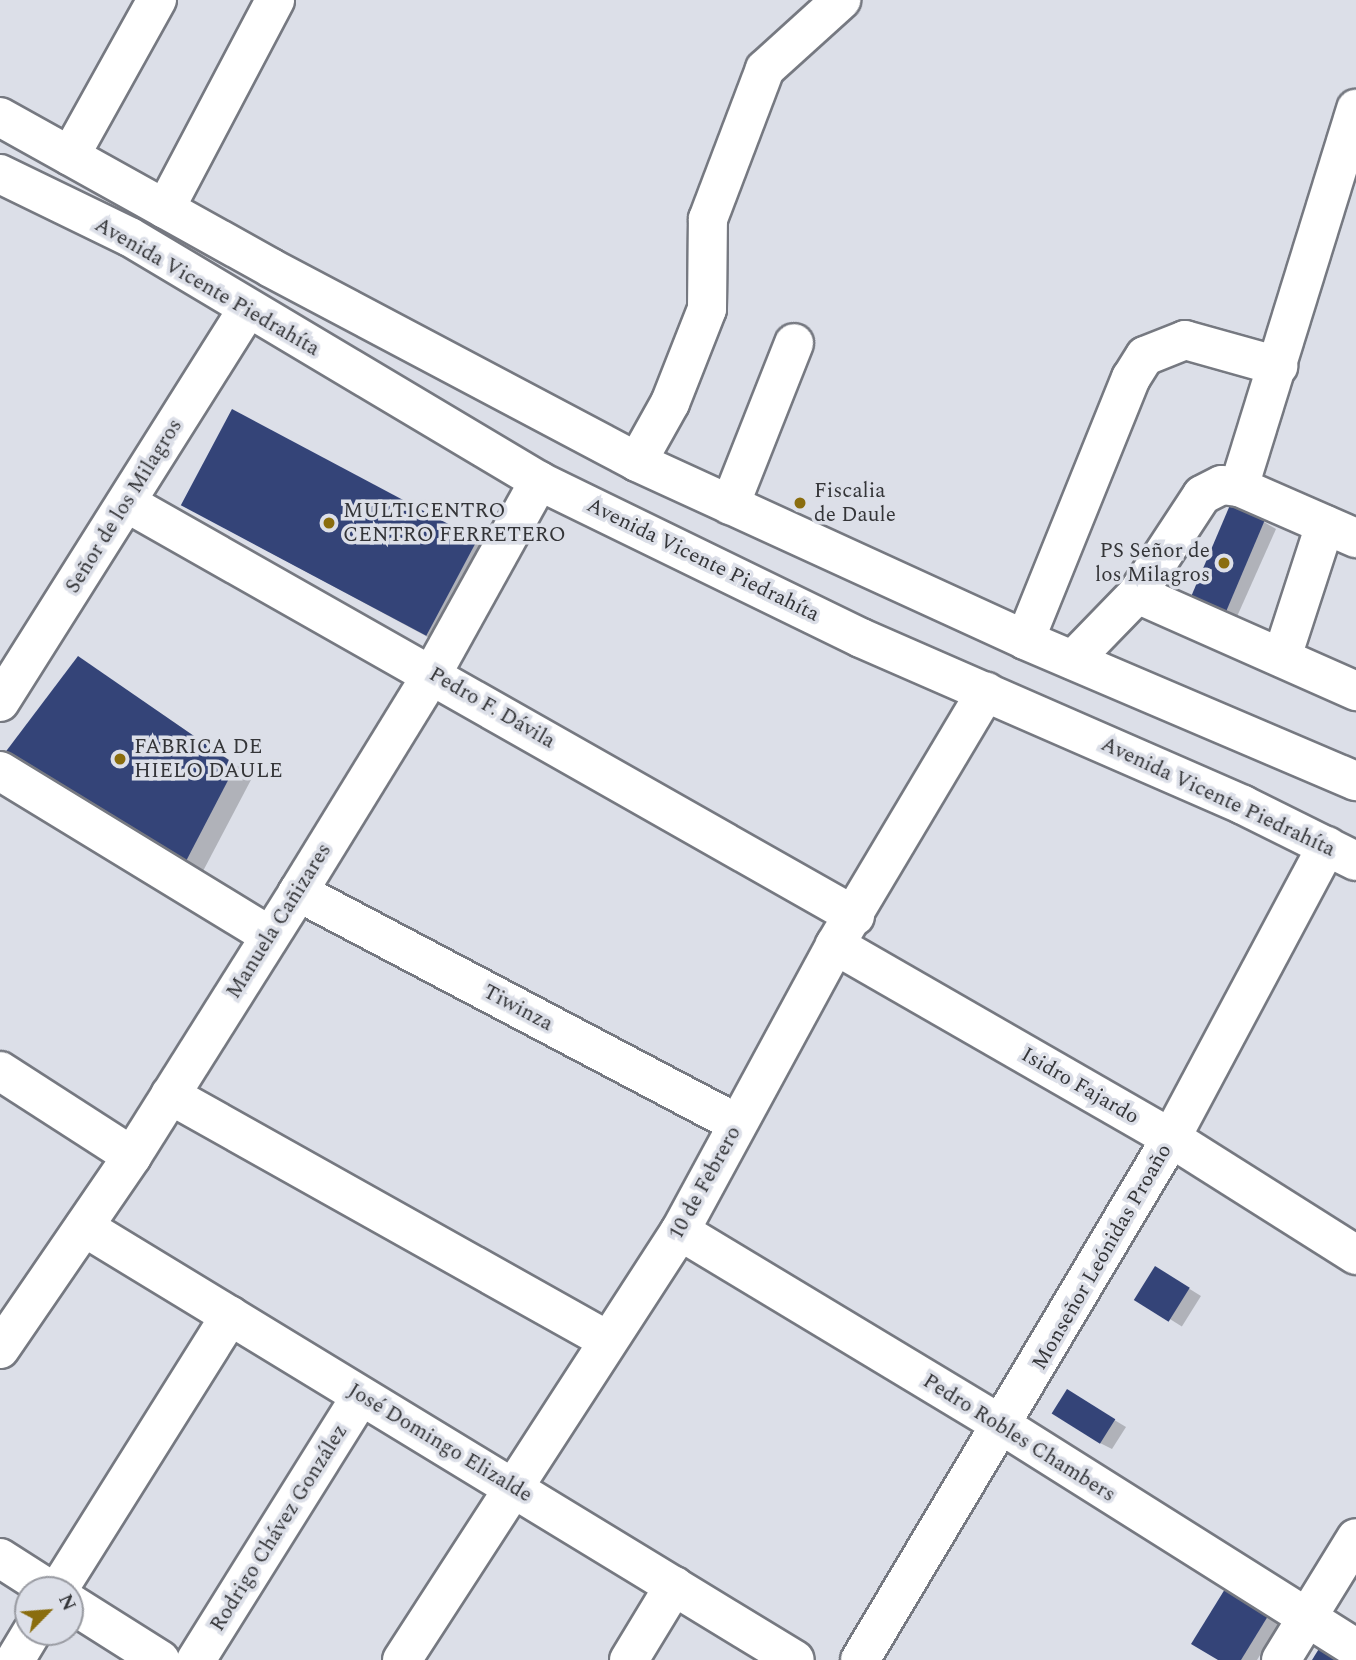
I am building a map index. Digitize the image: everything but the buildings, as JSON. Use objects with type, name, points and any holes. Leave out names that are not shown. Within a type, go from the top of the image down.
[{"type":"street","points":[[70,156],[157,0]]},
{"type":"street","points":[[165,209],[275,0]]},
{"type":"street","points":[[637,462],[670,403],[703,321],[708,219],[765,69],[841,0]]},
{"type":"street","points":[[1239,487],[1356,110]]},
{"type":"street","points":[[0,117],[165,209],[637,462],[1025,640],[1356,781]]},
{"type":"street","name":"Avenida Vicente Piedrahíta","points":[[0,174],[130,237],[247,310],[539,481],[861,638],[1342,854]]},
{"type":"street","name":"Señor de los Milagros","points":[[0,702],[247,310]]},
{"type":"street","points":[[1025,640],[1131,379],[1144,356],[1185,340],[1278,366]]},
{"type":"street","points":[[730,505],[794,343]]},
{"type":"street","name":"Manuela Cañizares","points":[[1,1344],[132,1156],[298,892],[432,674],[539,481]]},
{"type":"street","points":[[1073,660],[1137,594],[1202,495],[1222,485],[1239,487],[1341,531],[1282,657]]},
{"type":"street","name":"Pedro F. Dávila","points":[[127,503],[432,674],[845,930]]},
{"type":"street","points":[[1137,594],[1356,691]]},
{"type":"street","name":"10 de Febrero","points":[[402,1660],[680,1231],[845,930],[986,692]]},
{"type":"street","points":[[0,771],[270,936]]},
{"type":"street","name":"Monseñor Leónidas Proaño","points":[[860,1660],[1003,1426],[1171,1138],[1342,854]]},
{"type":"street","name":"Tiwinza","points":[[298,892],[737,1123]]},
{"type":"street","name":"Isidro Fajardo","points":[[845,930],[1356,1255]]},
{"type":"street","points":[[0,1071],[132,1156]]},
{"type":"street","points":[[170,1095],[607,1340]]},
{"type":"street","name":"José Domingo Elizalde","points":[[84,1227],[795,1660]]},
{"type":"street","name":"Pedro Robles Chambers","points":[[680,1231],[1003,1426],[1356,1648]]},
{"type":"street","points":[[67,1576],[230,1316]]},
{"type":"street","name":"Rodrigo Chávez González","points":[[196,1660],[362,1396]]},
{"type":"street","points":[[1280,1660],[1356,1538]]},
{"type":"street","points":[[0,1558],[28,1576]]},
{"type":"street","points":[[629,1660],[674,1586]]},
{"type":"street","points":[[84,1612],[160,1660]]},
{"type":"place","name":"Fiscalia de Daule","points":[[800,503]]},
{"type":"place","name":"MULTICENTRO CENTRO FERRETERO","points":[[329,523]]},
{"type":"place","name":"PS Señor de los Milagros","points":[[1224,563]]},
{"type":"place","name":"FABRICA DE HIELO DAULE","points":[[120,759]]}]
